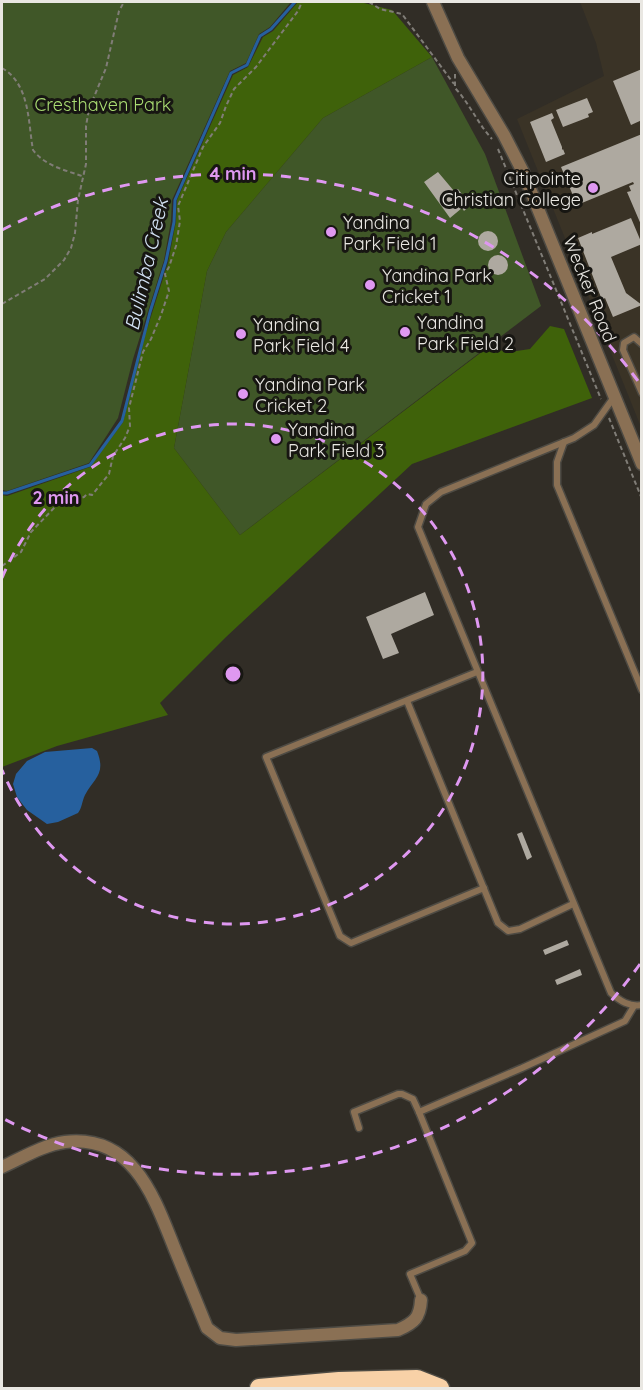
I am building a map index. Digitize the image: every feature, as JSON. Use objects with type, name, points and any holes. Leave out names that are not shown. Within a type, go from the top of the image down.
[{"type":"highway","points":[[259,1389],[339,1381],[417,1379],[440,1389]]},
{"type":"street","name":"Wecker Road","points":[[433,2],[458,58],[504,135],[523,172],[614,397],[636,436],[642,464]]},
{"type":"street","points":[[2,1167],[40,1149],[66,1142],[90,1143],[109,1149],[129,1162],[146,1183],[161,1210],[207,1328],[220,1338],[236,1340],[398,1330],[413,1323],[420,1314],[421,1300]]},
{"type":"lane","points":[[642,344],[634,337],[624,343],[623,350],[642,393]]},
{"type":"lane","points":[[614,397],[594,425],[564,442],[441,492],[426,504],[418,527],[611,993],[620,1001],[634,1006],[642,1005]]},
{"type":"lane","points":[[564,442],[557,462],[557,485],[642,690]]},
{"type":"lane","points":[[477,672],[266,757],[340,936],[351,943],[484,888]]},
{"type":"lane","points":[[406,701],[498,923],[508,931],[520,929],[573,904]]},
{"type":"lane","points":[[419,1112],[625,1021],[634,1006]]},
{"type":"lane","points":[[359,1128],[354,1112],[398,1094],[413,1099],[472,1243],[465,1251],[410,1274],[421,1300]]},
{"type":"path","points":[[2,304],[45,279],[64,260],[71,248],[82,176],[86,164],[86,126],[89,109],[106,68],[119,10],[124,2]]},
{"type":"path","points":[[2,566],[21,552],[31,532],[55,507],[64,491],[77,499],[84,498],[87,494],[92,495],[109,474],[113,456],[130,426],[129,408],[143,352],[158,323],[169,291],[165,274],[176,246],[180,221],[178,206],[203,147],[220,123],[234,89],[256,67],[298,11],[302,2]]},
{"type":"path","points":[[369,2],[380,9],[402,14],[455,88],[466,98],[494,141]]},
{"type":"path","points":[[451,66],[455,75],[454,84]]},
{"type":"path","points":[[2,68],[10,73],[21,90],[33,150],[38,157],[45,162],[82,176]]},
{"type":"path","points":[[497,147],[642,499]]},
{"type":"shaded area","name":"Citipointe Christian College","points":[[580,2],[641,2],[641,427],[517,119],[604,76],[596,43]]},
{"type":"green space","name":"Cresthaven Park","points":[[2,2],[291,2],[270,27],[259,34],[246,63],[230,71],[172,200],[164,260],[133,359],[118,418],[89,463],[7,491],[2,490]]},
{"type":"green space","points":[[298,2],[360,2],[392,10],[432,57],[323,118],[226,232],[207,271],[174,448],[240,535],[487,348],[510,352],[530,349],[550,326],[564,329],[592,398],[412,464],[226,637],[160,703],[168,715],[57,746],[2,767],[2,495],[7,496],[90,467],[123,422],[146,332],[168,263],[176,221],[177,200],[233,75],[248,67],[263,37],[273,31]]},
{"type":"green space","points":[[432,57],[485,154],[541,306],[240,535],[174,448],[207,271],[226,232],[323,118]]},
{"type":"water","points":[[92,748],[97,751],[100,770],[85,795],[78,813],[47,824],[27,810],[17,797],[13,784],[16,774],[27,761],[45,752]]},
{"type":"building","points":[[642,69],[642,120],[631,125],[613,81]]},
{"type":"building","points":[[587,98],[593,112],[588,114],[589,117],[563,127],[556,110]]},
{"type":"building","points":[[552,113],[554,118],[551,120],[565,154],[546,162],[530,122]]},
{"type":"building","points":[[642,134],[642,227],[627,192],[631,191],[629,186],[634,184],[633,182],[577,205],[561,167]]},
{"type":"building","points":[[438,172],[454,191],[458,189],[469,203],[464,211],[462,208],[450,218],[424,182]]},
{"type":"building","points":[[631,218],[642,244],[611,257],[626,293],[642,305],[613,317],[605,298],[602,300],[578,238]]},
{"type":"building","points":[[488,231],[495,234],[498,241],[495,248],[488,251],[481,248],[478,241],[481,234]]},
{"type":"building","points":[[498,255],[505,258],[508,265],[505,272],[498,275],[491,272],[488,265],[491,258]]},
{"type":"building","points":[[425,592],[434,615],[391,634],[399,653],[383,659],[366,617]]},
{"type":"building","points":[[522,832],[532,857],[527,860],[517,834]]},
{"type":"building","points":[[567,940],[569,945],[545,955],[543,950]]},
{"type":"building","points":[[580,969],[582,975],[557,985],[555,980]]},
{"type":"waterway","name":"Bulimba Creek","points":[[2,493],[90,465],[122,421],[150,312],[166,261],[174,222],[175,200],[231,73],[247,65],[260,36],[271,29],[295,2]]},
{"type":"place","name":"Citipointe Christian College","points":[[593,188]]},
{"type":"place","name":"Yandina Park Field 1","points":[[331,232]]},
{"type":"place","name":"Yandina Park Cricket 1","points":[[370,285]]},
{"type":"place","name":"Yandina Park Field 2","points":[[405,332]]},
{"type":"place","name":"Yandina Park Field 4","points":[[241,334]]},
{"type":"place","name":"Yandina Park Cricket 2","points":[[243,394]]},
{"type":"place","name":"Yandina Park Field 3","points":[[276,439]]}]
